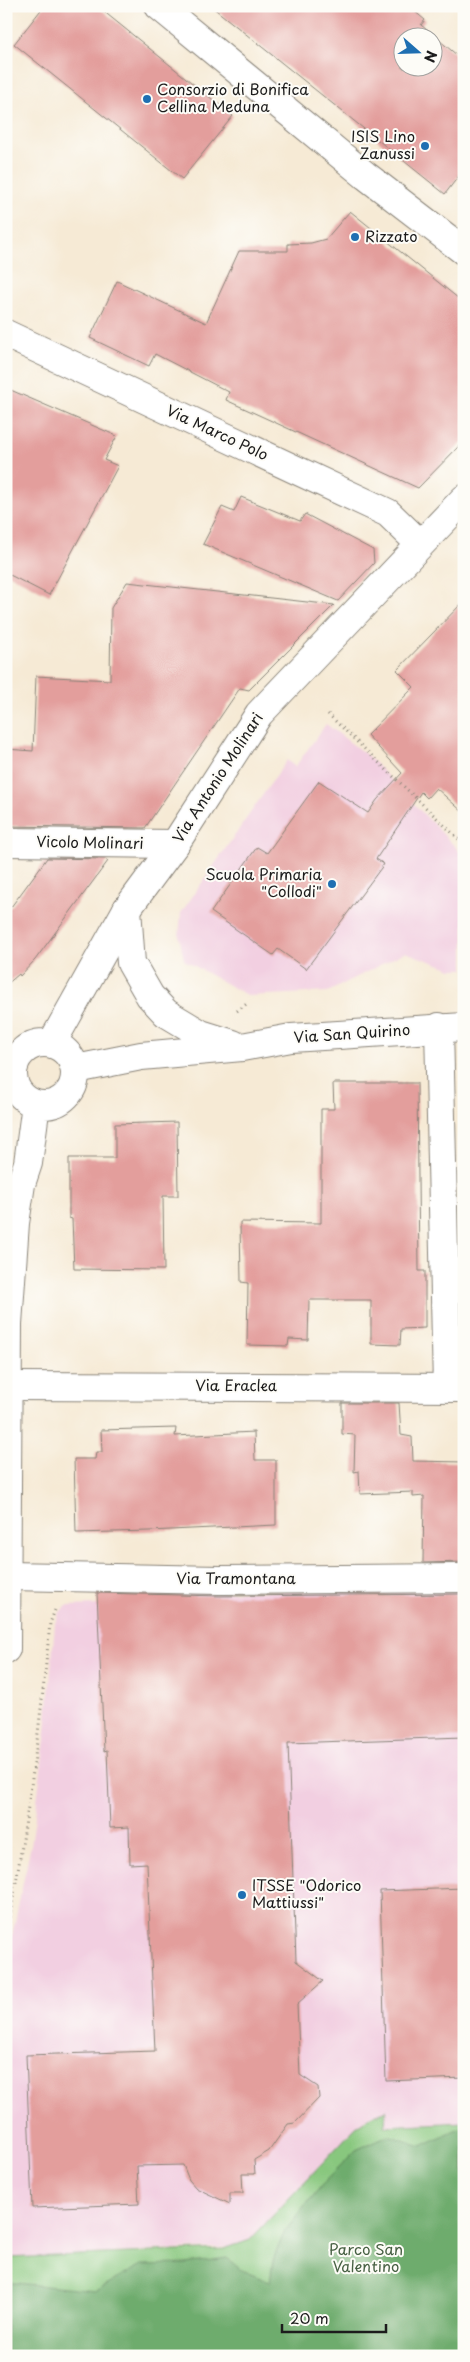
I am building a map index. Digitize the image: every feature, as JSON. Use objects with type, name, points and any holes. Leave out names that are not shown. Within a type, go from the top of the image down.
[{"type":"street","points":[[158,6],[365,175],[464,251]]},
{"type":"street","name":"Via Marco Polo","points":[[6,334],[388,513],[420,544]]},
{"type":"street","name":"Via Antonio Molinari","points":[[52,1043],[127,909],[175,844],[259,714],[464,499]]},
{"type":"street","name":"Vicolo Molinari","points":[[6,842],[175,844]]},
{"type":"street","name":"Via San Quirino","points":[[127,909],[131,963],[150,996],[166,1013],[201,1034],[242,1047]]},
{"type":"street","points":[[452,1027],[456,1387]]},
{"type":"street","name":"Via San Quirino","points":[[76,1069],[141,1056],[242,1047],[290,1038],[452,1027]]},
{"type":"street","points":[[41,1042],[52,1043],[62,1047],[72,1059],[76,1069],[73,1086],[68,1095],[59,1102],[48,1105],[36,1104],[26,1100],[16,1088],[10,1066],[20,1053],[29,1046],[41,1042]]},
{"type":"street","points":[[6,1649],[8,1576],[8,1324],[14,1224],[21,1184],[28,1163],[36,1104]]},
{"type":"street","name":"Via Eraclea","points":[[8,1398],[456,1387]]},
{"type":"street","name":"Via Tramontana","points":[[8,1576],[220,1580],[464,1578]]},
{"type":"path","points":[[328,714],[464,844]]},
{"type":"path","points":[[6,1938],[25,1840],[40,1729],[50,1623],[55,1609],[60,1605]]},
{"type":"shaded area","name":"Scuola Primaria \"Collodi\"","points":[[326,724],[369,757],[464,856],[464,969],[452,969],[405,952],[328,992],[248,996],[184,960],[179,936],[181,913],[287,760],[295,767]]},
{"type":"shaded area","name":"ITSSE \"Odorico Mattiussi\"","points":[[464,1590],[464,2122],[385,2126],[369,2117],[355,2128],[250,2240],[233,2247],[6,2258],[6,1965],[32,1840],[46,1731],[55,1623],[60,1612],[67,1606],[98,1605],[97,1593]]},
{"type":"green space","name":"Parco San Valentino","points":[[386,2110],[385,2126],[464,2122],[464,2356],[6,2356],[6,2258],[224,2249],[250,2240],[355,2128],[369,2117]]},
{"type":"green space","name":"Parco San Valentino","points":[[464,2126],[464,2356],[6,2356],[6,2282],[95,2291],[142,2265],[185,2264],[227,2258],[241,2270],[270,2282],[273,2260],[285,2231],[326,2180],[356,2150],[388,2135],[421,2146]]},
{"type":"building","name":"Consorzio di Bonifica Cellina Meduna","points":[[44,6],[97,6],[233,116],[182,179],[14,44]]},
{"type":"building","name":"ISIS Lino Zanussi","points":[[211,6],[408,6],[425,20],[421,25],[425,28],[392,28],[392,78],[442,78],[442,43],[464,61],[464,169],[445,194]]},
{"type":"building","points":[[350,211],[464,303],[464,441],[418,488],[226,400],[229,392],[155,354],[149,366],[90,338],[117,281],[206,323],[239,251],[288,251],[288,244],[311,243],[326,239]]},
{"type":"building","points":[[6,388],[117,436],[104,460],[118,466],[49,595],[6,573]]},
{"type":"building","points":[[241,497],[300,521],[305,514],[373,550],[374,563],[338,601],[203,544],[222,507],[234,512]]},
{"type":"building","points":[[127,582],[334,605],[249,690],[240,688],[145,828],[6,826],[6,749],[33,751],[36,676],[110,680],[111,608]]},
{"type":"building","points":[[464,601],[464,813],[436,788],[427,798],[421,792],[376,859],[384,864],[306,969],[278,949],[273,955],[211,912],[257,847],[267,853],[319,781],[368,813],[377,800],[402,773],[367,735],[414,687],[397,670]]},
{"type":"building","points":[[47,858],[105,859],[108,861],[35,960],[20,976],[19,974],[6,985],[6,907],[11,907]]},
{"type":"building","points":[[333,1083],[417,1083],[419,1271],[425,1271],[425,1328],[401,1329],[400,1345],[371,1344],[371,1300],[309,1300],[308,1340],[289,1339],[288,1346],[247,1345],[248,1283],[241,1282],[240,1222],[321,1223],[321,1109],[334,1109]]},
{"type":"building","points":[[177,1122],[178,1196],[163,1196],[164,1270],[74,1269],[72,1219],[69,1218],[69,1158],[115,1158],[115,1124]]},
{"type":"building","points":[[342,1403],[399,1403],[401,1435],[412,1437],[413,1461],[464,1462],[464,1562],[423,1563],[424,1496],[413,1497],[413,1492],[360,1494],[359,1471],[354,1472],[355,1435],[342,1434]]},
{"type":"building","points":[[176,1428],[175,1436],[254,1432],[255,1460],[276,1460],[276,1525],[76,1533],[74,1459],[95,1459],[96,1452],[102,1452],[101,1430]]},
{"type":"building","points":[[97,1593],[220,1596],[464,1594],[464,1737],[288,1743],[296,1961],[323,1981],[297,2004],[300,2075],[318,2087],[319,2098],[295,2123],[288,2124],[269,2151],[254,2160],[255,2174],[242,2174],[243,2193],[230,2193],[230,2204],[196,2188],[189,2180],[183,2165],[137,2166],[139,2204],[32,2208],[26,2055],[155,2051],[147,1863],[130,1864],[129,1827],[110,1828],[107,1750],[104,1751]]},
{"type":"building","points":[[464,1888],[464,2078],[386,2081],[380,1891]]},
{"type":"place","name":"Consorzio di Bonifica Cellina Meduna","points":[[147,99]]},
{"type":"place","name":"ISIS Lino Zanussi","points":[[425,146]]},
{"type":"place","name":"Rizzato","points":[[355,237]]},
{"type":"place","name":"Scuola Primaria \"Collodi\"","points":[[332,884]]},
{"type":"place","name":"ITSSE \"Odorico Mattiussi\"","points":[[242,1895]]}]
